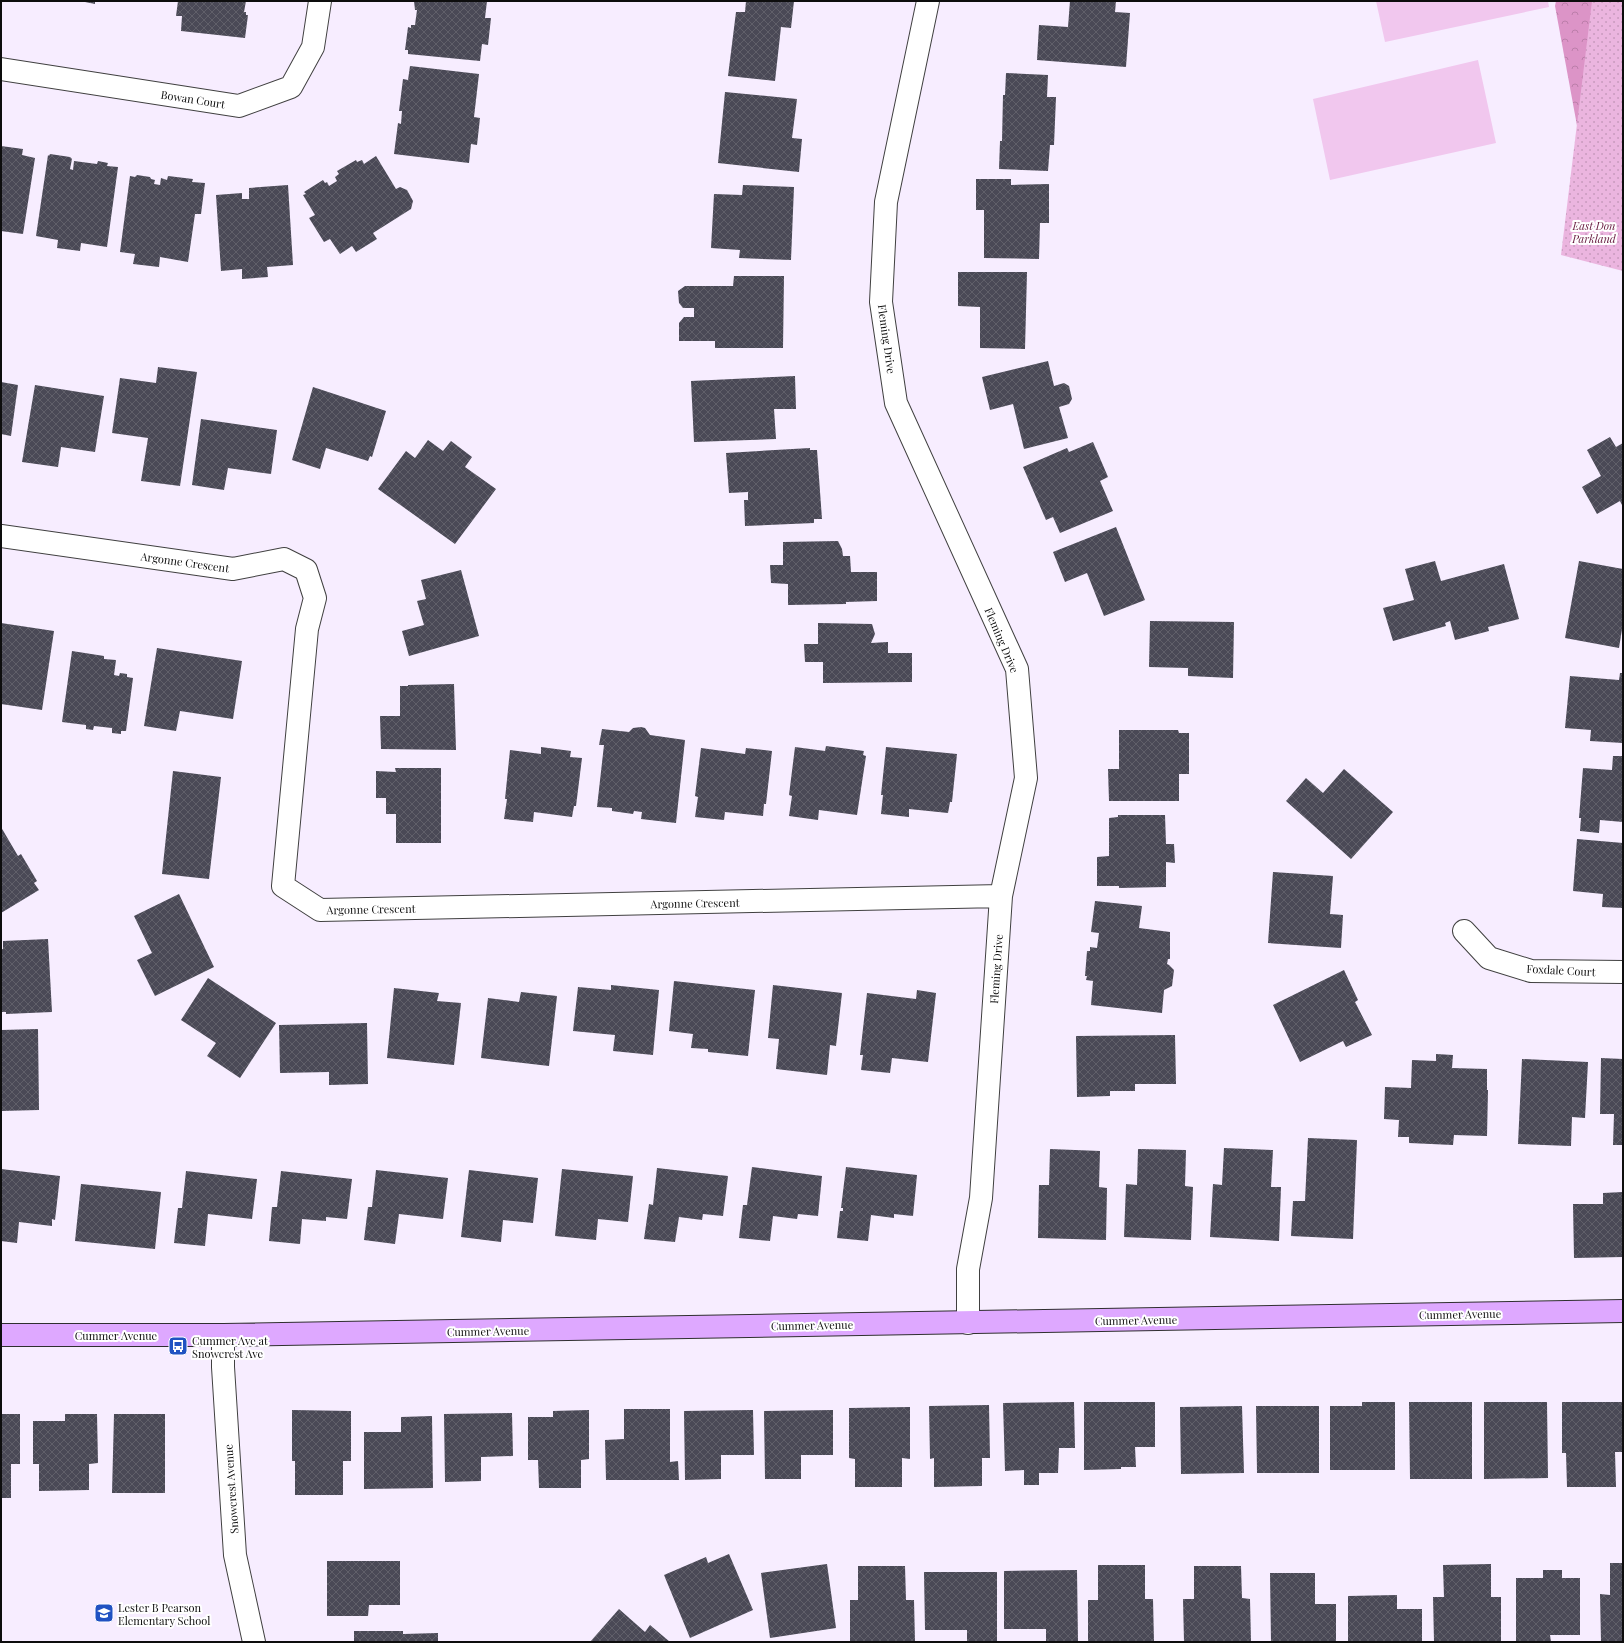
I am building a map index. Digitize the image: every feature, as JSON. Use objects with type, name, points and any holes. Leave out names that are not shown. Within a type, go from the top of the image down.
[{"type":"street","name":"Bowan Court","points":[[1,69],[239,106],[291,87],[314,47],[320,1]]},
{"type":"street","name":"Fleming Drive","points":[[928,1],[886,202],[881,302],[896,403],[1017,669],[1026,778],[1001,896],[981,1198],[968,1269],[968,1323]]},
{"type":"street","name":"Argonne Crescent","points":[[1,536],[233,569],[284,559],[306,570],[315,598],[307,629],[283,886],[320,910],[1001,896]]},
{"type":"street","name":"Foxdale Court","points":[[1464,931],[1490,958],[1530,971],[1623,972]]},
{"type":"street","name":"Cummer Avenue","points":[[1,1335],[223,1335],[1623,1311]]},
{"type":"street","name":"Snowcrest Avenue","points":[[223,1335],[223,1360],[235,1554],[254,1642]]},
{"type":"green space","points":[[1556,1],[1623,1],[1578,131],[1555,6]]},
{"type":"green space","name":"East Don Parkland","points":[[1592,1],[1623,1],[1623,271],[1561,255]]},
{"type":"shaded area","points":[[1376,1],[1548,1],[1549,7],[1385,42]]},
{"type":"shaded area","points":[[1478,60],[1496,143],[1330,180],[1313,99]]},
{"type":"building","points":[[80,1],[95,1],[95,4]]},
{"type":"building","points":[[178,1],[246,1],[244,12],[248,15],[245,38],[181,31],[182,16],[176,16]]},
{"type":"building","points":[[414,1],[487,1],[485,18],[491,18],[488,45],[482,44],[480,61],[408,54],[408,50],[405,50],[408,27],[411,28],[411,25],[415,25],[417,10],[415,10]]},
{"type":"building","points":[[746,1],[794,1],[791,28],[781,27],[775,81],[728,76],[736,12],[745,12]]},
{"type":"building","points":[[1070,1],[1116,1],[1115,12],[1130,13],[1126,67],[1037,60],[1039,25],[1068,27]]},
{"type":"building","points":[[410,66],[479,74],[474,117],[480,118],[477,145],[471,144],[469,163],[394,154],[398,123],[401,124],[402,111],[399,111],[403,79],[408,80]]},
{"type":"building","points":[[1006,73],[1048,75],[1047,97],[1056,97],[1054,145],[1050,145],[1048,171],[999,169],[1000,141],[1002,141],[1003,95],[1005,95]]},
{"type":"building","points":[[725,92],[797,99],[792,138],[802,139],[799,172],[718,163]]},
{"type":"building","points":[[1,146],[23,149],[22,155],[35,158],[23,234],[1,231]]},
{"type":"building","points":[[50,154],[70,157],[72,159],[70,169],[73,170],[74,161],[97,164],[98,161],[108,163],[107,166],[118,167],[107,247],[81,243],[80,251],[57,248],[58,240],[36,236],[48,155],[49,156]]},
{"type":"building","points":[[376,156],[396,189],[400,187],[407,190],[413,201],[411,209],[373,233],[377,239],[356,252],[352,246],[340,254],[330,239],[324,242],[309,218],[315,215],[303,195],[306,194],[304,192],[323,180],[325,183],[327,182],[329,186],[337,181],[335,177],[339,174],[337,171],[356,160],[357,162],[362,160],[364,164]]},
{"type":"building","points":[[137,175],[150,177],[151,179],[155,180],[154,184],[160,185],[161,178],[167,180],[168,176],[193,179],[192,182],[205,183],[201,214],[195,214],[188,262],[160,257],[159,267],[133,264],[135,254],[120,252],[130,176],[135,177]]},
{"type":"building","points":[[976,179],[1011,179],[1011,185],[1049,184],[1049,223],[1040,223],[1039,259],[984,258],[984,210],[976,210]]},
{"type":"building","points":[[288,185],[293,265],[267,267],[268,277],[242,279],[242,269],[221,271],[216,195],[242,193],[242,199],[249,199],[249,188]]},
{"type":"building","points":[[743,185],[794,187],[791,260],[739,258],[740,250],[711,248],[714,194],[742,195]]},
{"type":"building","points":[[958,272],[1027,272],[1025,349],[980,348],[980,307],[958,306]]},
{"type":"building","points":[[734,276],[784,276],[783,348],[715,348],[715,341],[679,341],[679,323],[684,317],[694,317],[694,308],[683,308],[679,303],[678,291],[685,286],[733,286]]},
{"type":"building","points":[[1048,361],[1054,386],[1064,383],[1069,386],[1072,399],[1069,404],[1059,407],[1068,438],[1024,449],[1013,404],[990,410],[982,377]]},
{"type":"building","points":[[158,367],[197,372],[180,486],[141,481],[148,438],[112,433],[120,378],[156,383]]},
{"type":"building","points":[[795,376],[796,409],[774,409],[776,439],[694,442],[691,381]]},
{"type":"building","points":[[1,382],[18,385],[11,436],[1,434]]},
{"type":"building","points":[[35,385],[104,396],[95,452],[61,447],[58,467],[22,462]]},
{"type":"building","points":[[313,387],[386,411],[372,457],[370,456],[368,461],[326,448],[320,469],[292,460]]},
{"type":"building","points":[[201,419],[277,430],[271,474],[228,468],[224,490],[192,485]]},
{"type":"building","points":[[1610,437],[1616,447],[1623,443],[1623,507],[1620,501],[1597,514],[1582,487],[1601,476],[1587,450]]},
{"type":"building","points":[[428,440],[443,451],[451,441],[472,457],[465,467],[496,489],[455,544],[378,489],[406,451],[415,458]]},
{"type":"building","points":[[1093,442],[1108,477],[1100,481],[1113,511],[1060,533],[1053,517],[1046,520],[1023,467],[1067,448],[1069,452]]},
{"type":"building","points":[[810,448],[810,450],[817,450],[822,519],[814,519],[814,523],[745,526],[744,500],[748,500],[748,492],[729,493],[726,453]]},
{"type":"building","points":[[1116,527],[1145,600],[1104,616],[1087,573],[1065,582],[1053,552]]},
{"type":"building","points":[[838,541],[842,549],[843,556],[850,556],[851,572],[877,572],[877,601],[846,602],[846,604],[788,605],[788,584],[771,583],[770,565],[783,565],[783,542]]},
{"type":"building","points":[[1435,561],[1441,581],[1504,564],[1519,619],[1488,627],[1489,631],[1455,640],[1450,621],[1445,623],[1446,626],[1393,641],[1383,608],[1414,600],[1405,569]]},
{"type":"building","points":[[1579,561],[1623,569],[1623,623],[1619,648],[1565,638]]},
{"type":"building","points":[[461,570],[479,636],[409,656],[402,631],[424,625],[417,601],[426,599],[421,580]]},
{"type":"building","points":[[1150,621],[1234,622],[1233,678],[1188,676],[1188,668],[1149,667]]},
{"type":"building","points":[[1,623],[54,631],[42,710],[1,704]]},
{"type":"building","points":[[818,623],[872,624],[875,634],[871,643],[888,642],[888,653],[912,653],[912,682],[823,683],[823,662],[805,662],[804,644],[818,644]]},
{"type":"building","points":[[157,648],[242,661],[233,719],[180,711],[176,731],[144,726]]},
{"type":"building","points":[[72,651],[104,656],[104,659],[116,660],[114,675],[119,676],[120,673],[127,674],[127,677],[133,678],[126,731],[121,731],[121,734],[112,733],[112,728],[94,726],[93,730],[86,729],[86,725],[62,722]]},
{"type":"building","points":[[1620,673],[1623,673],[1623,743],[1590,741],[1591,730],[1565,728],[1570,676],[1619,680]]},
{"type":"building","points":[[454,684],[456,750],[381,749],[380,716],[400,716],[400,686]]},
{"type":"building","points":[[633,728],[645,728],[650,735],[685,740],[676,823],[641,819],[642,812],[634,811],[633,814],[612,811],[612,808],[597,807],[604,745],[599,745],[602,729],[629,732]]},
{"type":"building","points":[[1119,730],[1178,730],[1179,733],[1189,733],[1189,774],[1179,774],[1179,801],[1109,801],[1108,769],[1119,769]]},
{"type":"building","points":[[826,746],[864,751],[863,755],[866,756],[857,815],[819,810],[818,820],[789,816],[792,796],[789,795],[795,747],[825,751]]},
{"type":"building","points":[[541,747],[571,751],[570,757],[582,758],[576,806],[574,806],[572,817],[534,812],[533,822],[504,819],[507,799],[505,799],[510,750],[541,754]]},
{"type":"building","points":[[886,747],[957,754],[952,802],[950,802],[948,813],[909,809],[909,817],[881,814],[883,795],[881,795]]},
{"type":"building","points":[[701,748],[745,754],[746,748],[772,751],[766,804],[764,804],[763,816],[725,812],[724,820],[695,817],[698,797],[695,796]]},
{"type":"building","points":[[1613,756],[1623,756],[1623,822],[1600,820],[1599,833],[1580,831],[1581,818],[1579,818],[1583,768],[1612,770]]},
{"type":"building","points":[[395,768],[441,768],[441,843],[396,843],[396,814],[386,814],[386,798],[376,798],[376,771],[396,772]]},
{"type":"building","points":[[1344,769],[1393,812],[1351,859],[1286,801],[1306,778],[1323,793]]},
{"type":"building","points":[[173,771],[221,777],[209,879],[162,874]]},
{"type":"building","points":[[1118,815],[1165,815],[1166,844],[1174,844],[1175,863],[1166,862],[1166,887],[1119,888],[1119,886],[1097,886],[1097,857],[1109,856],[1109,818],[1118,817]]},
{"type":"building","points":[[1,827],[18,856],[21,854],[37,881],[34,883],[39,890],[1,913]]},
{"type":"building","points":[[1577,839],[1623,843],[1623,908],[1602,907],[1603,894],[1573,891]]},
{"type":"building","points":[[1273,872],[1333,876],[1330,914],[1343,915],[1341,948],[1268,943]]},
{"type":"building","points":[[179,894],[214,967],[155,996],[137,960],[152,953],[134,916]]},
{"type":"building","points":[[1095,901],[1142,906],[1139,928],[1170,932],[1170,959],[1168,959],[1167,964],[1174,970],[1172,986],[1164,990],[1162,1013],[1091,1005],[1093,981],[1086,980],[1087,976],[1085,976],[1087,951],[1090,951],[1090,947],[1097,948],[1099,933],[1091,932]]},
{"type":"building","points":[[48,939],[52,1012],[6,1014],[6,1012],[1,1012],[1,949],[3,949],[3,941]]},
{"type":"building","points":[[1344,970],[1358,1000],[1355,1002],[1372,1035],[1346,1047],[1343,1041],[1300,1062],[1273,1005]]},
{"type":"building","points":[[208,978],[276,1023],[240,1078],[207,1056],[216,1043],[181,1020]]},
{"type":"building","points":[[674,981],[755,990],[748,1056],[708,1052],[708,1049],[691,1048],[693,1034],[669,1031]]},
{"type":"building","points":[[611,985],[659,990],[653,1055],[613,1051],[615,1035],[573,1031],[578,987],[611,990]]},
{"type":"building","points":[[773,985],[842,993],[836,1046],[830,1045],[827,1075],[776,1069],[779,1039],[768,1038]]},
{"type":"building","points":[[394,988],[439,993],[437,1001],[461,1003],[454,1065],[387,1058]]},
{"type":"building","points":[[917,990],[936,993],[928,1062],[892,1058],[890,1073],[861,1070],[863,1055],[860,1055],[867,993],[916,999]]},
{"type":"building","points":[[521,992],[557,996],[549,1066],[481,1058],[488,998],[519,1002]]},
{"type":"building","points":[[367,1023],[368,1084],[329,1085],[329,1072],[280,1073],[279,1025]]},
{"type":"building","points":[[38,1029],[39,1110],[1,1111],[1,1030]]},
{"type":"building","points":[[1175,1035],[1176,1084],[1135,1084],[1135,1091],[1110,1091],[1110,1096],[1077,1097],[1076,1036]]},
{"type":"building","points":[[1436,1054],[1453,1055],[1452,1068],[1487,1069],[1487,1136],[1454,1135],[1453,1145],[1409,1143],[1409,1137],[1398,1137],[1399,1120],[1384,1119],[1385,1087],[1411,1088],[1412,1060],[1436,1061]]},
{"type":"building","points":[[1601,1058],[1623,1059],[1623,1145],[1613,1145],[1614,1114],[1600,1114]]},
{"type":"building","points":[[1522,1059],[1588,1062],[1585,1118],[1572,1117],[1571,1146],[1518,1144]]},
{"type":"building","points":[[1308,1138],[1357,1140],[1353,1239],[1291,1236],[1293,1201],[1305,1201]]},
{"type":"building","points":[[1224,1148],[1273,1150],[1271,1187],[1281,1187],[1279,1241],[1210,1237],[1213,1184],[1222,1185]]},
{"type":"building","points":[[1050,1149],[1100,1151],[1099,1187],[1107,1188],[1106,1240],[1038,1238],[1039,1185],[1049,1185]]},
{"type":"building","points":[[1138,1149],[1186,1150],[1185,1186],[1193,1187],[1191,1240],[1124,1237],[1126,1184],[1137,1185]]},
{"type":"building","points":[[752,1167],[822,1176],[818,1216],[798,1214],[797,1219],[773,1216],[770,1241],[739,1238],[743,1205],[747,1205]]},
{"type":"building","points":[[846,1167],[917,1175],[913,1216],[894,1214],[894,1218],[871,1215],[868,1241],[837,1238],[840,1211],[843,1211],[843,1208],[841,1208]]},
{"type":"building","points":[[657,1168],[728,1176],[723,1216],[703,1214],[702,1220],[679,1217],[675,1242],[644,1239],[649,1204],[653,1205]]},
{"type":"building","points":[[1,1169],[60,1176],[55,1220],[52,1219],[52,1226],[19,1222],[17,1243],[1,1241]]},
{"type":"building","points":[[562,1169],[633,1176],[628,1222],[598,1219],[596,1240],[555,1236]]},
{"type":"building","points":[[376,1170],[448,1178],[443,1219],[399,1214],[395,1244],[364,1240],[368,1207],[372,1207]]},
{"type":"building","points":[[469,1170],[538,1178],[533,1223],[503,1220],[501,1242],[461,1237]]},
{"type":"building","points":[[186,1171],[257,1179],[252,1219],[208,1214],[205,1246],[174,1243],[178,1208],[182,1208]]},
{"type":"building","points":[[281,1171],[352,1179],[347,1219],[326,1217],[326,1221],[302,1219],[300,1244],[269,1241],[272,1207],[277,1207]]},
{"type":"building","points":[[81,1184],[161,1192],[155,1249],[75,1241]]},
{"type":"building","points":[[1623,1192],[1623,1257],[1574,1258],[1573,1204],[1603,1204],[1603,1193]]},
{"type":"building","points":[[1074,1402],[1075,1448],[1059,1448],[1058,1473],[1039,1473],[1039,1485],[1024,1485],[1024,1470],[1005,1471],[1003,1403]]},
{"type":"building","points":[[1084,1402],[1155,1402],[1155,1447],[1135,1447],[1136,1467],[1084,1470]]},
{"type":"building","points":[[1362,1402],[1395,1402],[1395,1470],[1330,1470],[1330,1406],[1362,1406]]},
{"type":"building","points":[[1409,1402],[1472,1402],[1472,1479],[1410,1479]]},
{"type":"building","points":[[1484,1402],[1547,1402],[1548,1478],[1484,1479]]},
{"type":"building","points":[[1562,1402],[1623,1402],[1623,1452],[1615,1452],[1616,1487],[1567,1487],[1566,1453],[1562,1453]]},
{"type":"building","points":[[989,1405],[990,1458],[982,1458],[982,1486],[934,1487],[934,1458],[930,1459],[929,1406]]},
{"type":"building","points":[[1242,1406],[1244,1473],[1181,1474],[1180,1407]]},
{"type":"building","points":[[1256,1406],[1319,1406],[1319,1473],[1257,1473]]},
{"type":"building","points":[[910,1407],[910,1459],[902,1458],[902,1487],[855,1487],[855,1459],[849,1458],[849,1408]]},
{"type":"building","points":[[624,1409],[670,1409],[670,1462],[678,1461],[679,1480],[606,1480],[605,1440],[624,1439]]},
{"type":"building","points":[[292,1410],[351,1411],[351,1461],[343,1461],[343,1495],[295,1495],[295,1461],[292,1461]]},
{"type":"building","points":[[589,1410],[589,1459],[581,1460],[581,1488],[539,1488],[538,1460],[528,1460],[528,1417],[553,1417],[553,1411]]},
{"type":"building","points":[[753,1410],[754,1455],[721,1455],[721,1479],[685,1480],[684,1411]]},
{"type":"building","points":[[833,1410],[833,1455],[801,1455],[801,1479],[765,1479],[764,1411]]},
{"type":"building","points":[[512,1413],[513,1456],[481,1457],[481,1481],[445,1482],[444,1414]]},
{"type":"building","points":[[1,1414],[20,1414],[20,1464],[11,1464],[11,1498],[1,1498]]},
{"type":"building","points":[[65,1414],[97,1414],[98,1463],[89,1464],[89,1490],[39,1491],[39,1464],[33,1464],[33,1421],[65,1421]]},
{"type":"building","points":[[114,1414],[165,1414],[165,1493],[112,1493]]},
{"type":"building","points":[[432,1416],[433,1488],[364,1489],[364,1432],[401,1432],[401,1417]]},
{"type":"building","points":[[729,1554],[753,1610],[690,1638],[664,1575],[706,1557],[708,1563]]},
{"type":"building","points":[[327,1561],[400,1561],[400,1605],[369,1605],[368,1616],[327,1616]]},
{"type":"building","points":[[1610,1563],[1623,1563],[1623,1642],[1601,1642],[1600,1594],[1610,1595]]},
{"type":"building","points":[[827,1564],[836,1628],[770,1638],[761,1573]]},
{"type":"building","points":[[1491,1564],[1491,1597],[1501,1597],[1501,1642],[1434,1642],[1433,1597],[1444,1597],[1443,1565]]},
{"type":"building","points":[[1098,1565],[1145,1565],[1145,1599],[1153,1599],[1154,1642],[1088,1642],[1088,1600],[1098,1600]]},
{"type":"building","points":[[858,1566],[905,1566],[906,1600],[914,1600],[915,1642],[850,1642],[850,1600],[858,1600]]},
{"type":"building","points":[[1194,1566],[1241,1566],[1242,1598],[1250,1599],[1251,1642],[1184,1642],[1183,1599],[1194,1599]]},
{"type":"building","points":[[1077,1570],[1078,1642],[1046,1642],[1046,1629],[1004,1629],[1004,1571]]},
{"type":"building","points":[[1543,1570],[1562,1570],[1562,1578],[1580,1578],[1580,1635],[1550,1635],[1551,1642],[1516,1642],[1516,1578],[1543,1578]]},
{"type":"building","points":[[924,1572],[997,1572],[997,1642],[967,1642],[967,1630],[925,1630]]},
{"type":"building","points":[[1270,1573],[1315,1573],[1315,1604],[1336,1604],[1336,1642],[1271,1642]]},
{"type":"building","points":[[1397,1595],[1397,1609],[1422,1609],[1422,1642],[1348,1642],[1348,1596]]},
{"type":"building","points":[[619,1609],[645,1632],[650,1625],[670,1642],[590,1642]]},
{"type":"building","points":[[354,1631],[403,1631],[403,1634],[438,1633],[438,1642],[354,1642]]},
{"type":"place","name":"Cummer Ave at Snowcrest Ave","points":[[178,1346]]},
{"type":"place","name":"Lester B Pearson Elementary School","points":[[104,1613]]}]
